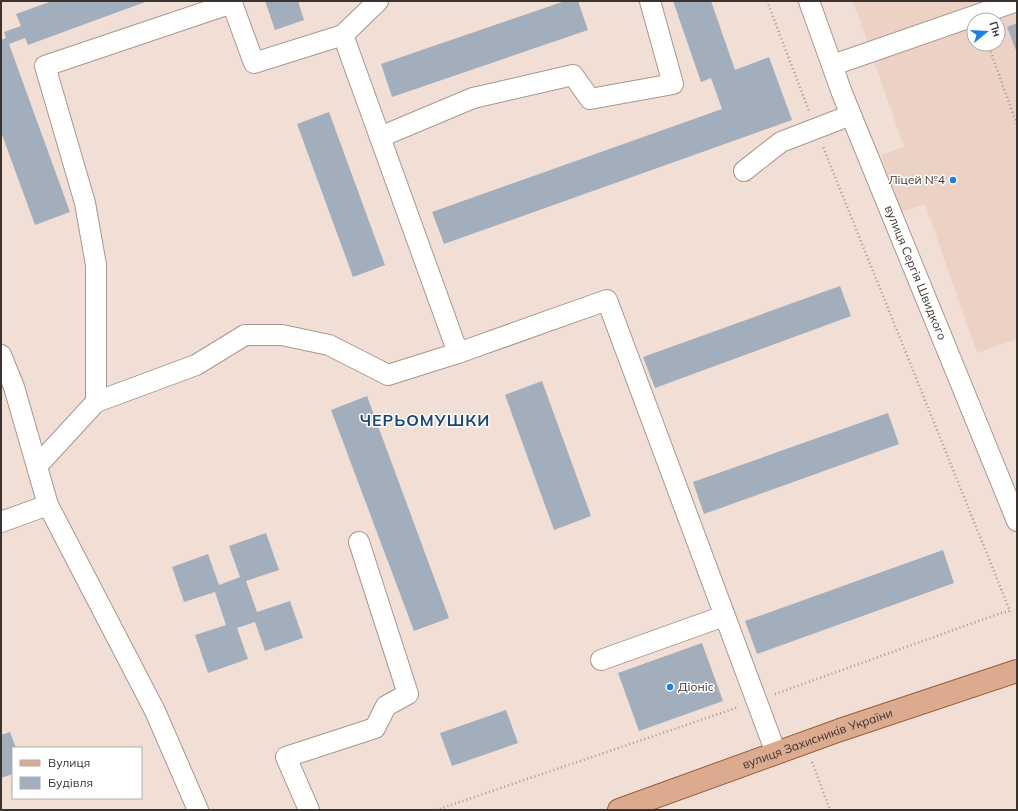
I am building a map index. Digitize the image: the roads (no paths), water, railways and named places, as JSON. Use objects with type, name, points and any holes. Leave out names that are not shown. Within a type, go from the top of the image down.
[{"type":"main road","name":"вулиця Захисників України","points":[[619,810],[776,753],[1017,671]]},
{"type":"street","points":[[96,402],[96,265],[85,203],[45,66],[232,3],[254,63],[343,34],[378,1]]},
{"type":"street","points":[[380,137],[473,98],[573,74],[590,99],[674,84],[650,1]]},
{"type":"street","name":"вулиця Сергія Швидкого","points":[[809,1],[851,115],[1017,521]]},
{"type":"street","points":[[833,65],[1017,1]]},
{"type":"street","points":[[343,34],[458,353]]},
{"type":"street","points":[[744,171],[781,142],[851,115]]},
{"type":"street","points":[[37,466],[96,402],[196,365],[245,335],[282,335],[330,345],[388,375],[458,353],[607,300],[776,753]]},
{"type":"street","points":[[1,355],[14,387],[48,504],[154,711],[198,810]]},
{"type":"street","points":[[1,522],[48,504]]},
{"type":"street","points":[[309,810],[286,757],[375,728],[386,706],[408,694],[358,542]]},
{"type":"street","points":[[601,660],[724,616]]},
{"type":"place","name":"Ліцей №4","points":[[953,180]]},
{"type":"place","name":"Діоніс","points":[[670,687]]},
{"type":"district","name":"ЧЕРЬОМУШКИ","points":[[425,420]]}]
